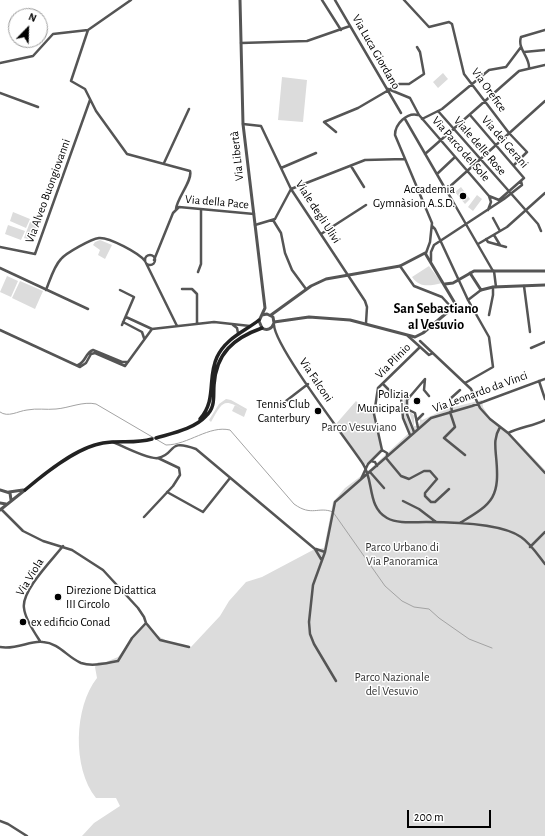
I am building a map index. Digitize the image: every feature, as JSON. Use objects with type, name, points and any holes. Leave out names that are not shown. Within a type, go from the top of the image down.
[{"type":"main road","points":[[196,424],[204,415],[210,404],[212,372],[217,357],[226,344],[238,333],[259,320]]},
{"type":"main road","points":[[25,490],[63,460],[101,443],[134,443],[196,424],[208,415],[213,405],[215,375],[225,351],[238,338],[262,328]]},
{"type":"street","points":[[0,63],[33,56],[53,34],[88,30],[131,0]]},
{"type":"street","name":"Via Libertà","points":[[240,0],[243,124],[265,308],[270,315]]},
{"type":"street","points":[[322,0],[341,30]]},
{"type":"street","name":"Via Luca Giordano","points":[[336,0],[401,112]]},
{"type":"street","name":"Via Orefice","points":[[404,0],[429,27],[449,22],[452,24],[464,74],[473,83],[508,133],[527,152],[514,165]]},
{"type":"street","points":[[241,43],[307,41],[350,26]]},
{"type":"street","points":[[88,30],[70,80],[84,87],[101,120],[126,152],[134,156],[187,168],[191,173],[179,198],[176,209]]},
{"type":"street","points":[[529,68],[529,64],[521,47],[521,37],[545,30]]},
{"type":"street","points":[[336,132],[324,122],[358,108],[388,89],[399,84],[409,84],[424,74],[420,52],[417,47]]},
{"type":"street","points":[[422,119],[438,111],[489,70],[506,67],[521,47]]},
{"type":"street","points":[[524,52],[545,50]]},
{"type":"street","points":[[425,154],[519,71],[545,65]]},
{"type":"street","points":[[388,89],[410,98],[414,106],[410,115],[396,126],[395,135],[432,226],[436,229],[468,300],[489,337],[493,367],[465,383]]},
{"type":"street","points":[[0,93],[38,107]]},
{"type":"street","name":"Via Alveo Buongiovanni","points":[[0,247],[35,254],[90,100]]},
{"type":"street","points":[[405,119],[446,190],[508,133],[544,103]]},
{"type":"street","name":"Via Parco del Sole","points":[[414,106],[422,119],[489,196],[491,204],[488,210]]},
{"type":"street","points":[[164,163],[189,109]]},
{"type":"street","name":"Viale delle Rose","points":[[438,111],[453,130],[538,224],[541,231]]},
{"type":"street","points":[[410,115],[419,115]]},
{"type":"street","name":"Via dei Gerani","points":[[470,115],[522,174],[524,178],[509,193]]},
{"type":"street","name":"Viale degli Ulivi","points":[[243,124],[261,126],[291,189],[366,305],[366,323]]},
{"type":"street","points":[[281,168],[316,153]]},
{"type":"street","points":[[437,174],[455,157]]},
{"type":"street","points":[[255,225],[273,220],[291,189],[365,160],[376,158],[382,160],[405,159]]},
{"type":"street","points":[[351,166],[364,187]]},
{"type":"street","points":[[448,193],[494,271],[494,287],[489,315]]},
{"type":"street","points":[[499,200],[509,193]]},
{"type":"street","points":[[430,261],[431,252],[434,245],[503,200],[509,193]]},
{"type":"street","points":[[478,244],[500,231],[545,193]]},
{"type":"street","name":"Via Parco del Sole","points":[[489,196],[499,200]]},
{"type":"street","points":[[321,234],[366,205]]},
{"type":"street","name":"Via della Pace","points":[[151,273],[154,260],[172,213],[176,209],[182,206],[201,210],[254,214]]},
{"type":"street","points":[[198,272],[201,264],[201,210]]},
{"type":"street","points":[[493,218],[500,231]]},
{"type":"street","points":[[273,220],[281,233],[285,253],[292,270],[306,289]]},
{"type":"street","points":[[262,315],[270,315],[306,289],[326,278],[400,266],[426,253],[430,242],[432,226]]},
{"type":"street","points":[[494,235],[500,246]]},
{"type":"street","points":[[46,290],[61,258],[97,238],[104,238],[138,254],[149,256],[154,260]]},
{"type":"street","points":[[486,239],[488,242],[506,247]]},
{"type":"street","points":[[430,242],[434,245]]},
{"type":"street","points":[[146,262],[149,256],[158,250]]},
{"type":"street","points":[[265,308],[259,320],[259,324],[262,328],[267,330],[274,323],[309,317],[350,320],[366,323],[408,336],[419,336],[455,304],[426,253]]},
{"type":"street","points":[[138,254],[146,262],[177,326]]},
{"type":"street","points":[[146,262],[153,264]]},
{"type":"street","points":[[400,266],[414,286],[442,297],[452,308]]},
{"type":"street","points":[[0,269],[88,309]]},
{"type":"street","points":[[445,284],[474,271],[545,271]]},
{"type":"street","points":[[470,273],[481,290]]},
{"type":"street","points":[[448,290],[459,279]]},
{"type":"street","points":[[468,300],[481,290],[494,287],[545,285]]},
{"type":"street","points":[[524,286],[530,332]]},
{"type":"street","points":[[182,289],[192,289],[197,294],[197,324]]},
{"type":"street","points":[[120,290],[134,297],[122,324],[138,329],[142,332],[144,338]]},
{"type":"street","points":[[270,315],[274,323]]},
{"type":"street","points":[[126,317],[152,329],[214,322],[250,326]]},
{"type":"street","name":"Via Falconi","points":[[274,323],[275,335]]},
{"type":"street","points":[[231,324],[237,328],[238,333]]},
{"type":"street","points":[[138,329],[138,325],[141,325]]},
{"type":"street","points":[[0,330],[80,367],[84,365],[93,353],[121,366],[125,366],[152,329]]},
{"type":"street","name":"Via Falconi","points":[[267,330],[275,335],[366,468],[367,475]]},
{"type":"street","points":[[408,336],[429,355],[433,353]]},
{"type":"street","points":[[419,336],[420,347]]},
{"type":"street","points":[[420,341],[471,388],[478,404],[490,419],[508,433],[545,473]]},
{"type":"street","points":[[531,348],[545,342]]},
{"type":"street","name":"Via Plinio","points":[[382,450],[374,414],[378,388],[420,347]]},
{"type":"street","points":[[414,432],[408,416],[407,400],[425,379],[424,390],[429,396]]},
{"type":"street","name":"Via Leonardo da Vinci","points":[[387,457],[431,418],[478,404],[545,379]]},
{"type":"street","points":[[539,381],[545,399]]},
{"type":"street","points":[[286,401],[308,384]]},
{"type":"street","points":[[383,384],[393,394]]},
{"type":"street","points":[[414,393],[424,390]]},
{"type":"street","points":[[460,390],[450,399],[451,412],[455,428],[444,438],[465,456]]},
{"type":"street","points":[[402,398],[402,418],[410,436]]},
{"type":"street","points":[[407,409],[414,412],[418,429]]},
{"type":"street","points":[[417,420],[423,414]]},
{"type":"street","points":[[508,433],[545,420]]},
{"type":"street","points":[[460,523],[481,510],[495,494],[498,485],[498,471],[494,442],[500,427]]},
{"type":"street","points":[[113,442],[158,458],[181,470],[180,475],[167,492],[144,517]]},
{"type":"street","points":[[158,458],[172,447],[182,444],[196,449],[315,549],[321,560]]},
{"type":"street","points":[[361,479],[371,461],[382,450],[387,453],[387,457],[401,476],[409,479],[424,471],[430,471],[435,475],[437,479],[436,483],[425,493],[425,496],[431,502],[435,502],[449,489]]},
{"type":"street","points":[[375,456],[375,460],[380,463]]},
{"type":"street","points":[[336,680],[310,634],[309,613],[313,585],[325,552],[335,502],[387,457]]},
{"type":"street","points":[[371,461],[375,462],[377,466]]},
{"type":"street","points":[[366,468],[384,488]]},
{"type":"street","points":[[367,475],[375,504],[385,517],[395,521],[460,523],[510,531],[521,537],[545,564]]},
{"type":"street","points":[[167,492],[203,512],[230,478]]},
{"type":"street","points":[[0,490],[11,494],[11,500]]},
{"type":"street","points":[[0,494],[25,490]]},
{"type":"street","points":[[25,490],[0,510],[23,531],[43,541],[63,546],[81,555],[110,576],[144,617],[146,623],[160,640],[189,647]]},
{"type":"street","points":[[403,501],[419,509],[436,522]]},
{"type":"street","points":[[0,503],[6,504]]},
{"type":"street","points":[[530,547],[545,532]]},
{"type":"street","name":"Via Viola","points":[[41,641],[28,619],[24,607],[24,601],[41,572],[63,546]]},
{"type":"street","points":[[315,549],[325,552]]},
{"type":"street","points":[[0,647],[20,647],[41,641],[51,643],[81,663],[99,665],[118,660],[132,638],[146,623]]},
{"type":"street","points":[[0,821],[8,824],[26,836]]},
{"type":"green space","points":[[443,73],[448,79],[438,88],[433,82]]},
{"type":"green space","points":[[282,77],[307,80],[303,122],[278,120]]},
{"type":"green space","name":"Accademia Gymnàsion A.S.D.","points":[[461,187],[470,199],[465,204],[455,192]]},
{"type":"green space","points":[[477,195],[482,199],[473,211],[468,207]]},
{"type":"green space","points":[[13,212],[30,219],[26,228],[10,221]]},
{"type":"green space","points":[[30,222],[39,225],[33,242],[24,238]]},
{"type":"green space","points":[[8,225],[25,231],[21,240],[5,234]]},
{"type":"green space","points":[[100,240],[112,245],[105,259],[98,255],[100,250],[93,245],[95,242]]},
{"type":"green space","points":[[429,266],[442,283],[422,285],[415,281],[412,277]]},
{"type":"green space","points":[[7,276],[18,281],[11,297],[0,292]]},
{"type":"green space","points":[[20,281],[43,291],[35,309],[12,298]]},
{"type":"green space","name":"Parco Nazionale del Vesuvio","points":[[405,398],[405,413],[412,431],[414,428],[409,411],[415,416],[414,426],[417,426],[420,423],[420,419],[423,416],[421,419],[422,420],[446,409],[482,400],[483,407],[490,418],[508,431],[545,470],[545,836],[82,836],[94,823],[120,806],[116,798],[96,798],[88,785],[83,771],[80,754],[80,721],[89,690],[97,678],[95,667],[98,662],[106,662],[118,657],[145,623],[149,624],[152,630],[161,638],[191,647],[220,616],[229,601],[246,582],[262,577],[313,550],[324,548],[333,502],[345,488],[369,470],[410,432],[403,409],[403,401]]},
{"type":"green space","points":[[226,399],[231,400],[247,409],[244,417],[232,411],[235,405],[227,403],[221,406],[211,422],[209,420],[219,404]]},
{"type":"green space","name":"Parco Vesuviano","points":[[356,401],[366,412],[373,413],[382,449],[365,465],[336,424]]},
{"type":"waterway","points":[[0,412],[3,414],[10,414],[31,409],[56,409],[91,403],[96,404],[166,445],[182,442],[214,430],[230,430],[294,504],[300,508],[310,511],[328,510],[333,512],[385,586],[402,601],[414,607],[429,609],[469,639],[492,648]]},
{"type":"place","name":"Accademia Gymnàsion A.S.D.","points":[[463,196]]},
{"type":"place","name":"Polizia Municipale","points":[[417,401]]},
{"type":"place","name":"Tennis Club Canterbury","points":[[318,411]]},
{"type":"place","name":"Direzione Didattica III Circolo","points":[[58,597]]},
{"type":"place","name":"ex edificio Conad","points":[[23,622]]},
{"type":"district","name":"San Sebastiano al Vesuvio","points":[[436,318]]},
{"type":"park label","name":"Parco Urbano di Via Panoramica","points":[[402,554]]}]
